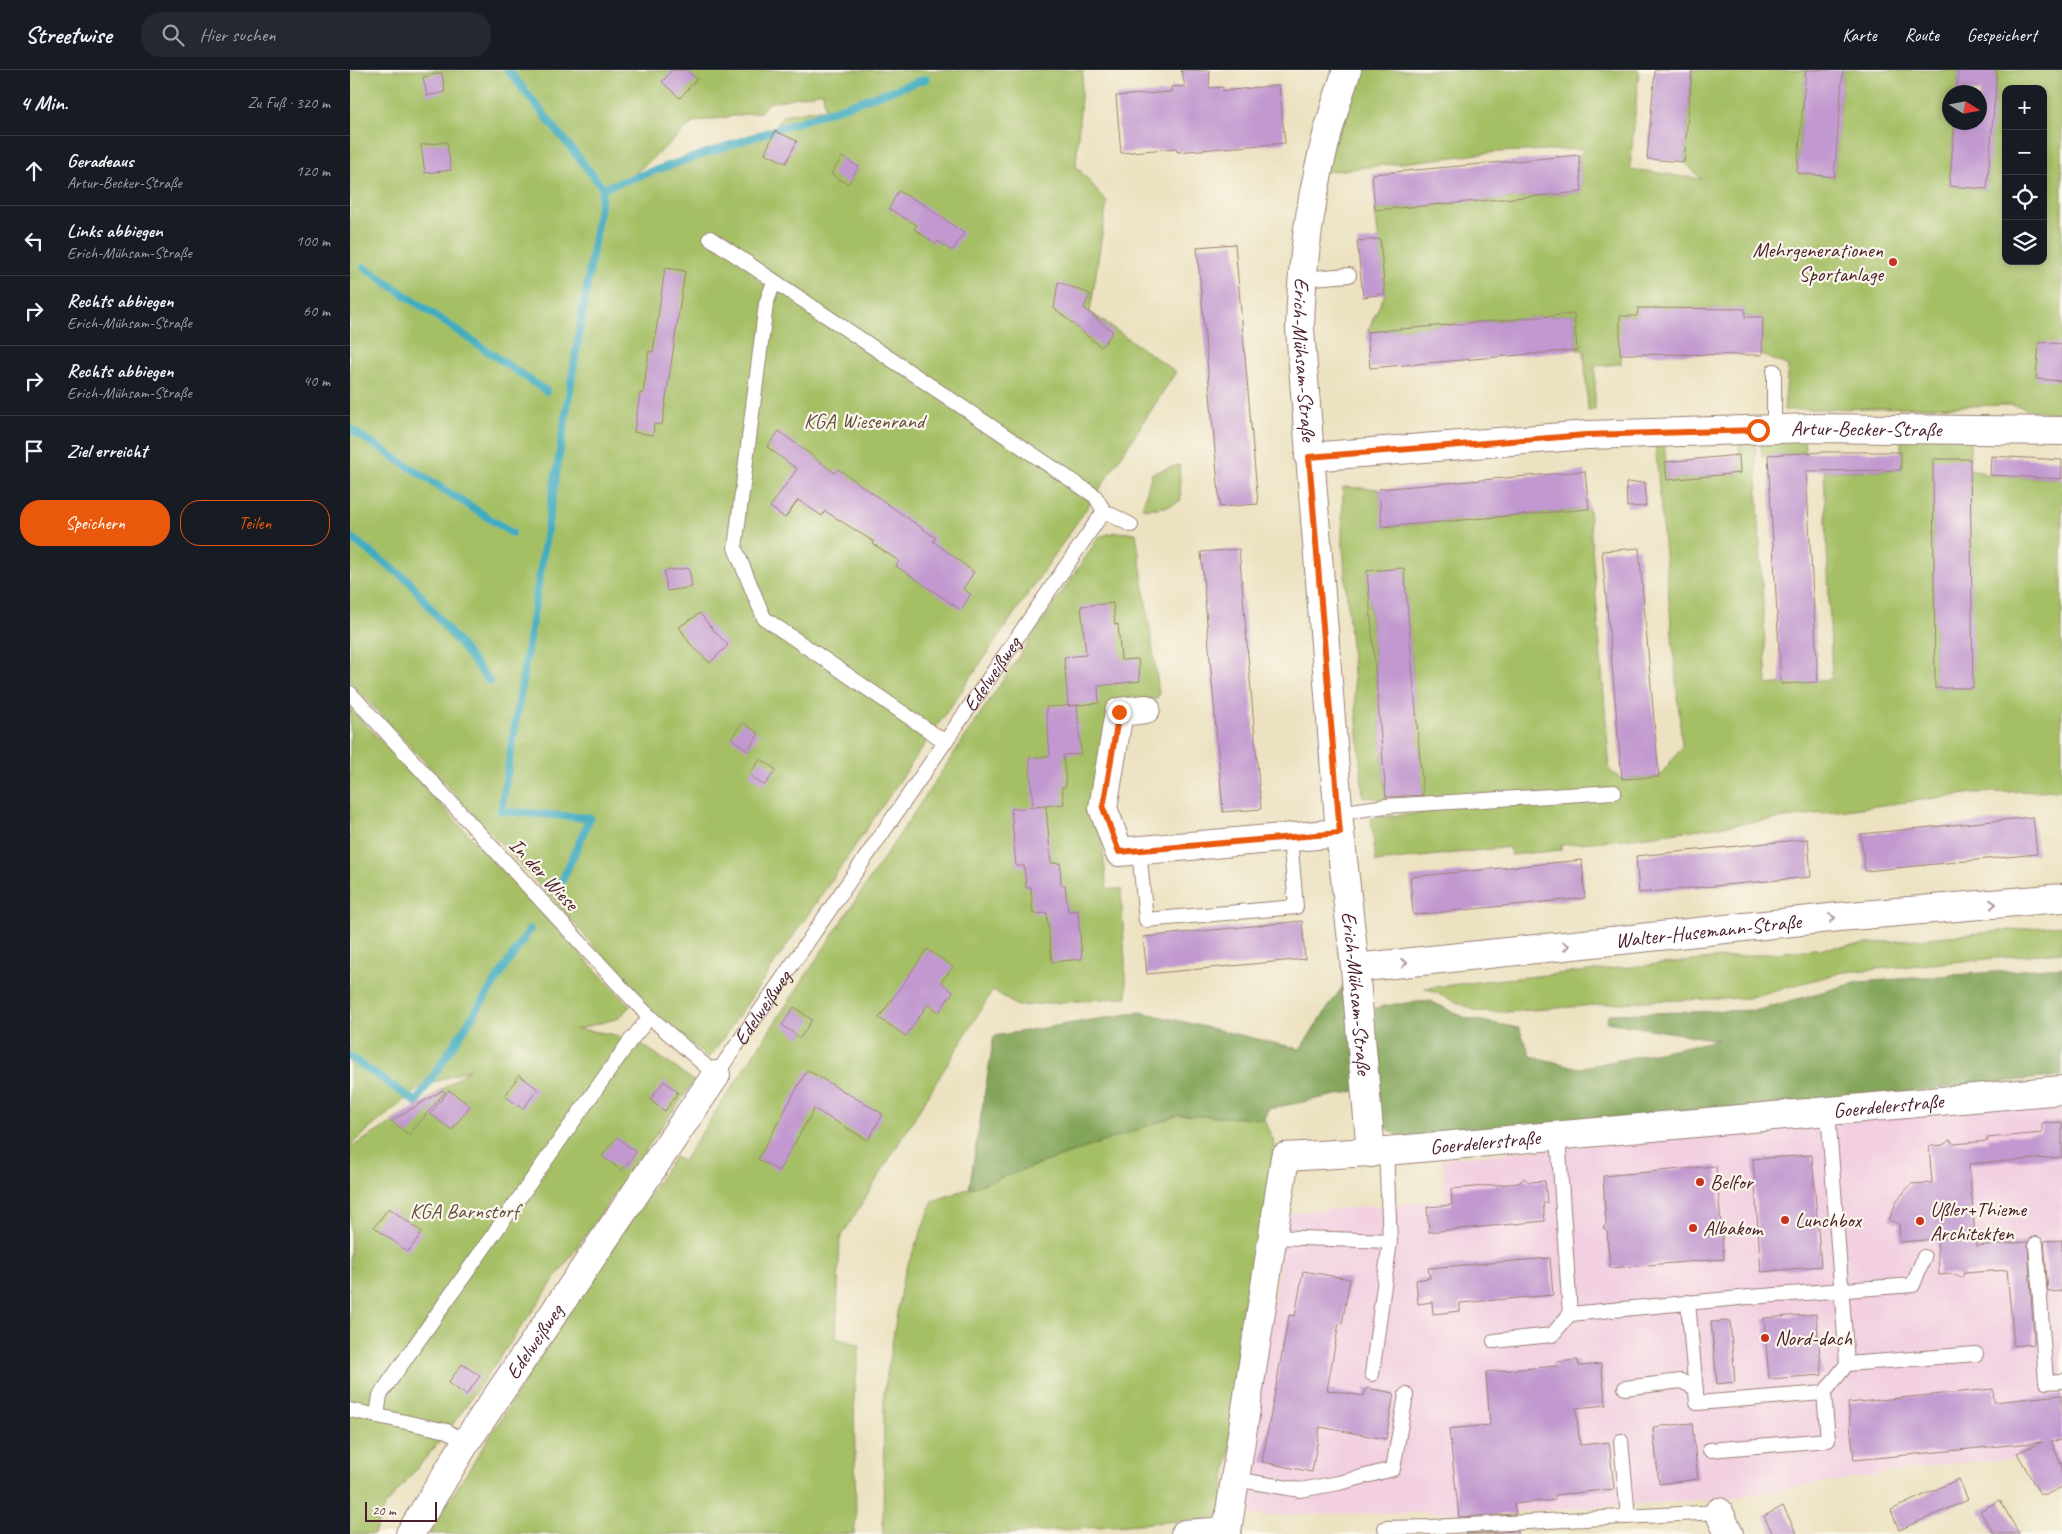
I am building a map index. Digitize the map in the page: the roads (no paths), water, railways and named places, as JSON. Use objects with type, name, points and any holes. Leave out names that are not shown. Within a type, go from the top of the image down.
[{"type":"street","name":"Erich-Mühsam-Straße","points":[[1347,70],[1330,119],[1316,174],[1306,231],[1301,279],[1300,329],[1346,902],[1356,968],[1378,1152]]},
{"type":"street","name":"Artur-Becker-Straße","points":[[1309,457],[1586,435],[1774,429],[2062,431]]},
{"type":"street","points":[[1146,709],[1119,712],[1103,808],[1119,852],[1290,838],[1339,823]]},
{"type":"street","name":"Walter-Husemann-Straße","points":[[1356,968],[1839,917],[2062,898]]},
{"type":"street","name":"Edelweißweg","points":[[410,1534],[466,1442],[716,1075]]},
{"type":"street","name":"Goerdelerstraße","points":[[1185,1534],[1227,1531],[1285,1157],[1378,1152],[2062,1090]]},
{"type":"lane","points":[[710,238],[1095,496],[1104,511],[1132,525]]},
{"type":"lane","points":[[1301,279],[1349,275]]},
{"type":"lane","points":[[774,282],[766,304],[735,548],[764,618],[944,741]]},
{"type":"lane","points":[[1774,371],[1774,429]]},
{"type":"lane","name":"Edelweißweg","points":[[716,1075],[1104,511]]},
{"type":"lane","name":"In der Wiese","points":[[350,693],[650,1017],[716,1075]]},
{"type":"lane","points":[[1339,823],[1386,806],[1614,792]]},
{"type":"lane","points":[[1139,850],[1146,920],[1156,920],[1296,907],[1290,838]]},
{"type":"lane","points":[[377,1416],[380,1395],[630,1041],[650,1017]]},
{"type":"lane","points":[[1710,1450],[1828,1440],[1824,1392],[1846,1364],[1828,1112]]},
{"type":"lane","points":[[1558,1136],[1570,1314]]},
{"type":"lane","points":[[1372,1374],[1390,1241],[1378,1152]]},
{"type":"lane","points":[[1272,1237],[1390,1241]]},
{"type":"lane","points":[[2036,1244],[2046,1382],[2062,1381]]},
{"type":"lane","points":[[1494,1341],[1552,1335],[1570,1314],[1688,1302],[1913,1285],[1924,1257]]},
{"type":"lane","points":[[1688,1302],[1696,1403],[1824,1392]]},
{"type":"lane","points":[[1846,1364],[1976,1354]]},
{"type":"lane","points":[[1625,1388],[1681,1381],[1695,1388]]},
{"type":"lane","points":[[1235,1479],[1300,1490],[1339,1483],[1393,1469],[1406,1395]]},
{"type":"lane","points":[[351,1411],[447,1431],[466,1442]]},
{"type":"lane","points":[[1621,1441],[1628,1517]]},
{"type":"lane","points":[[1391,1530],[1628,1517],[1724,1523]]},
{"type":"waterway","points":[[508,70],[603,188],[926,79]]},
{"type":"waterway","points":[[562,881],[590,818],[501,811],[603,188]]},
{"type":"waterway","points":[[364,267],[546,391]]},
{"type":"waterway","points":[[350,429],[512,533]]},
{"type":"waterway","points":[[350,537],[409,581],[489,681]]},
{"type":"waterway","points":[[350,1057],[416,1102],[530,929]]},
{"type":"place","name":"Mehrgenerationen Sportanlage","points":[[1893,262]]},
{"type":"place","name":"Belfor","points":[[1700,1182]]},
{"type":"place","name":"Lunchbox","points":[[1785,1220]]},
{"type":"place","name":"Ußler+Thieme Architekten","points":[[1920,1221]]},
{"type":"place","name":"Albakom","points":[[1693,1228]]},
{"type":"place","name":"Nord-dach","points":[[1765,1338]]},
{"type":"park label","name":"KGA Wiesenrand","points":[[864,421]]},
{"type":"park label","name":"KGA Barnstorf","points":[[464,1211]]}]
